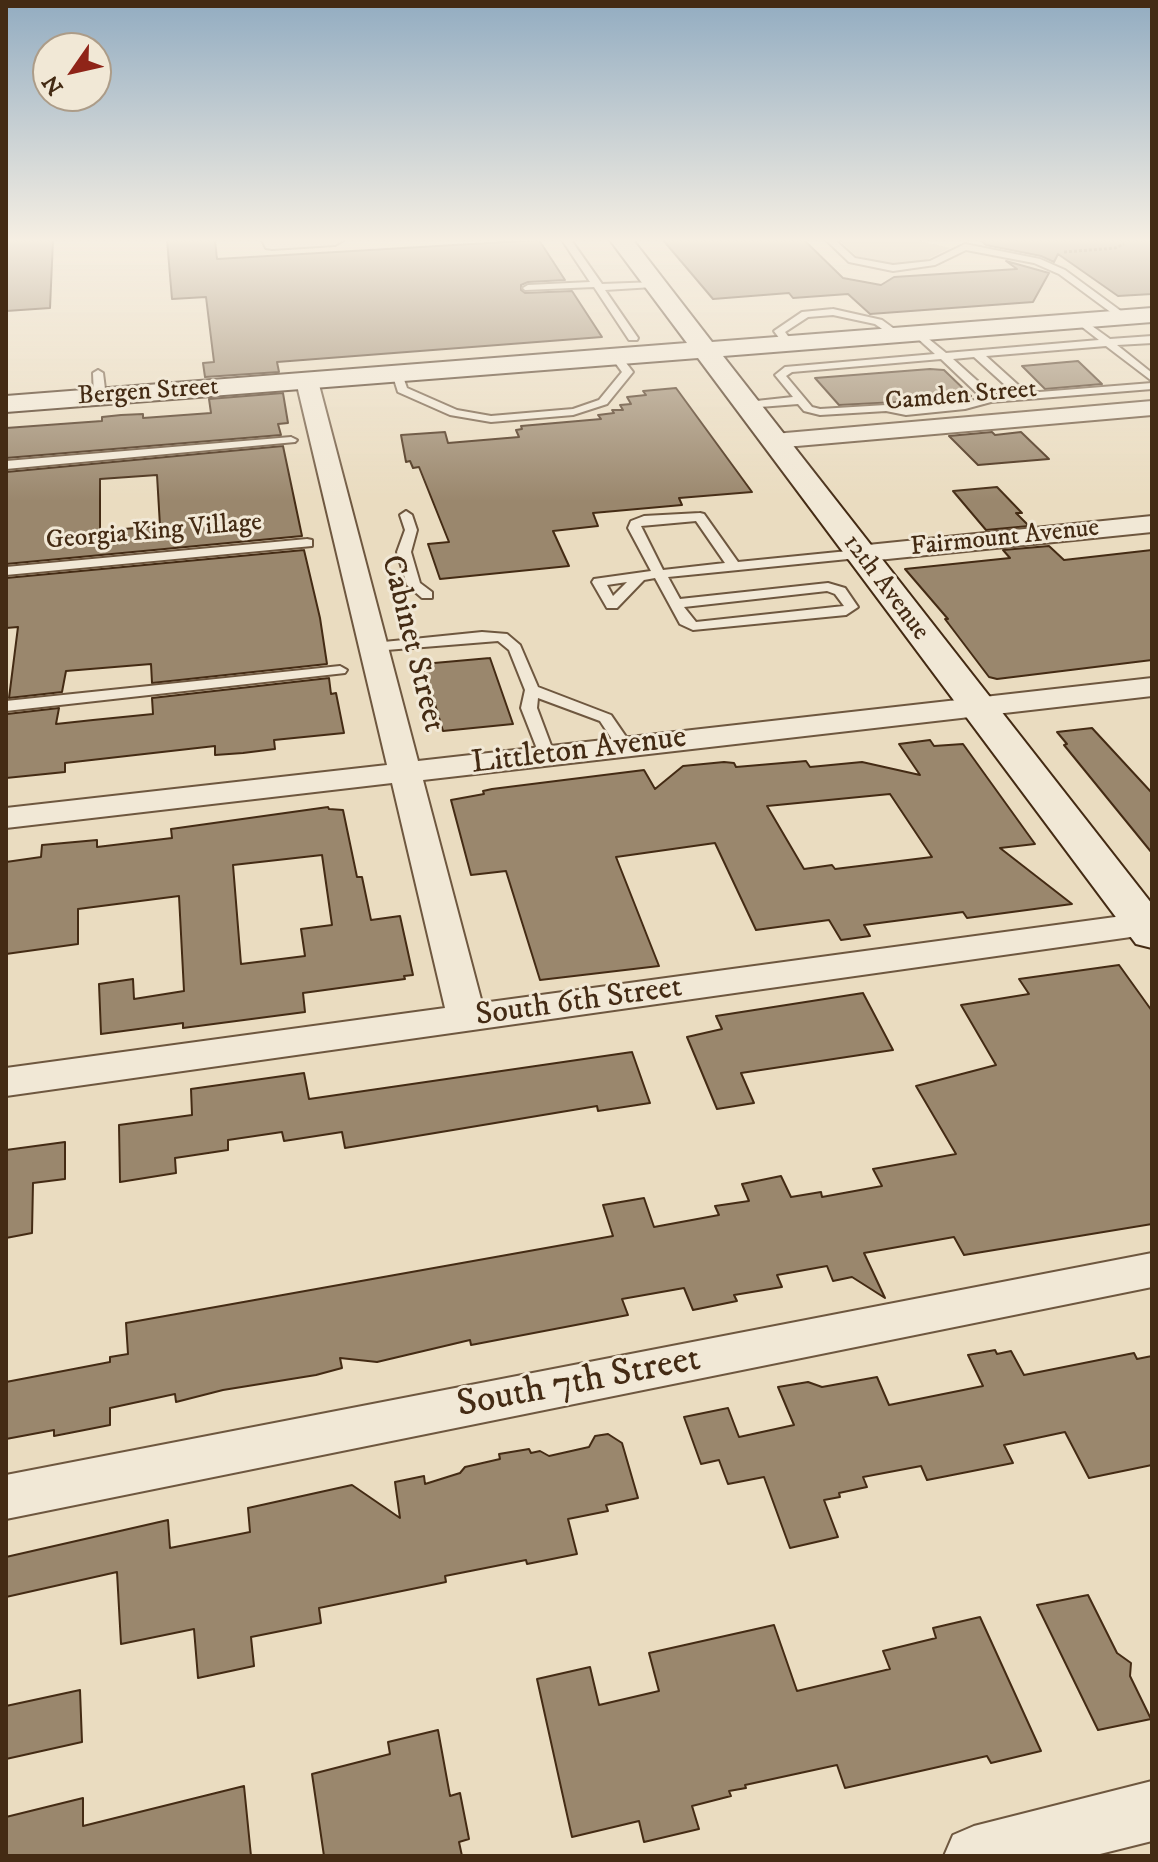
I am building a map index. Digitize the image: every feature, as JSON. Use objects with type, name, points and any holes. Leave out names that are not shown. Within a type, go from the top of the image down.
[{"type":"street","name":"12th Avenue","points":[[687,327],[858,554],[1149,927]]},
{"type":"street","name":"Bergen Street","points":[[6,404],[99,385],[307,381],[624,348],[704,349],[1009,327]]},
{"type":"street","name":"Cabinet Street","points":[[307,381],[467,1019]]},
{"type":"street","name":"Camden Street","points":[[774,441],[1152,408]]},
{"type":"street","name":"Fairmount Avenue","points":[[858,554],[1152,524]]},
{"type":"street","name":"Littleton Avenue","points":[[6,818],[1152,687]]},
{"type":"street","name":"South 6th Street","points":[[6,1082],[1149,927]]},
{"type":"street","name":"South 7th Street","points":[[6,1497],[1152,1270]]},
{"type":"street","points":[[974,1856],[1152,1811]]},
{"type":"lane","points":[[397,373],[402,390],[454,413],[491,419],[573,412],[603,402],[628,372],[624,348],[615,327]]},
{"type":"lane","points":[[1088,327],[1152,378]]},
{"type":"lane","points":[[909,335],[944,356],[990,399]]},
{"type":"lane","points":[[1152,340],[782,371],[780,375],[808,409],[829,413],[886,408],[906,412],[965,406],[990,399],[1152,386]]},
{"type":"lane","points":[[977,354],[1024,396]]},
{"type":"lane","points":[[747,405],[800,400]]},
{"type":"lane","points":[[6,465],[291,440]]},
{"type":"lane","points":[[406,515],[411,530],[404,552],[414,585],[427,595]]},
{"type":"lane","points":[[676,604],[828,587],[840,591],[851,607],[846,611],[701,627],[686,623],[634,528],[641,520],[700,517],[734,566]]},
{"type":"lane","name":"Georgia King Village","points":[[6,571],[307,543]]},
{"type":"lane","points":[[640,576],[612,605],[599,582],[640,576],[858,554]]},
{"type":"lane","points":[[374,647],[482,636],[502,637],[515,648],[532,690],[529,708],[547,756]]},
{"type":"lane","points":[[6,706],[340,670]]},
{"type":"lane","points":[[532,690],[606,718],[625,747]]},
{"type":"building","points":[[210,327],[595,327],[602,337],[277,362],[279,372],[205,377],[203,363],[214,362]]},
{"type":"building","points":[[1078,361],[1102,384],[1045,389],[1022,366]]},
{"type":"building","points":[[944,370],[971,396],[963,400],[919,405],[916,401],[839,405],[815,378]]},
{"type":"building","points":[[676,388],[752,492],[679,498],[682,505],[593,513],[598,526],[553,531],[569,566],[440,579],[428,544],[449,542],[419,467],[413,468],[410,461],[406,462],[401,435],[445,432],[448,443],[519,437],[516,430],[522,429],[521,426],[601,419],[598,415],[623,410],[620,405],[631,404],[627,397],[646,395],[643,391]]},
{"type":"building","points":[[283,393],[288,423],[278,424],[281,435],[6,458],[6,428],[102,421],[102,417],[121,415],[143,414],[143,418],[211,413],[209,399]]},
{"type":"building","points":[[992,432],[995,435],[1021,432],[1049,459],[978,465],[949,436]]},
{"type":"building","points":[[283,446],[302,536],[6,564],[6,472]],"holes":[[[157,475],[160,526],[100,531],[100,479]]]},
{"type":"building","points":[[997,487],[1022,513],[1016,513],[1029,526],[986,530],[953,491]]},
{"type":"building","points":[[1049,546],[1064,560],[1152,550],[1152,660],[997,679],[989,677],[945,619],[948,619],[905,569],[1010,558],[1003,550]]},
{"type":"building","points":[[304,550],[327,664],[152,683],[151,664],[66,671],[62,692],[9,698],[18,627],[6,628],[6,578]]},
{"type":"building","points":[[490,658],[513,724],[443,731],[423,664]]},
{"type":"building","points":[[329,678],[331,694],[336,693],[344,733],[274,740],[275,749],[243,753],[215,755],[215,746],[65,763],[65,772],[6,778],[7,714],[59,708],[56,724],[153,714],[152,698]]},
{"type":"building","points":[[1092,728],[1152,793],[1152,853],[1064,745],[1067,744],[1057,732]]},
{"type":"building","points":[[930,740],[934,746],[963,744],[1035,844],[1000,848],[1072,904],[967,918],[963,912],[864,925],[870,936],[841,940],[829,920],[756,930],[715,843],[616,857],[659,966],[540,980],[506,871],[471,875],[451,800],[484,794],[483,791],[492,789],[644,770],[655,789],[683,766],[724,762],[734,763],[736,767],[806,761],[810,767],[862,762],[920,775],[899,744]],"holes":[[[890,794],[932,857],[835,869],[832,865],[804,869],[767,806]]]},
{"type":"building","points":[[328,807],[343,810],[357,877],[362,877],[371,920],[400,916],[413,975],[404,976],[405,979],[303,993],[305,1012],[183,1028],[183,1023],[101,1034],[99,984],[133,979],[134,999],[184,991],[179,896],[78,909],[78,944],[6,954],[6,862],[41,857],[42,845],[97,840],[97,847],[172,838],[171,829]],"holes":[[[322,855],[332,925],[301,929],[305,956],[241,964],[233,865]]]},
{"type":"building","points":[[1119,965],[1152,1011],[1152,1224],[964,1255],[954,1237],[864,1253],[885,1298],[852,1277],[833,1281],[827,1266],[777,1275],[782,1287],[734,1295],[737,1301],[693,1310],[684,1288],[622,1299],[628,1315],[471,1345],[470,1340],[377,1362],[340,1358],[342,1368],[316,1375],[223,1390],[176,1402],[175,1394],[110,1408],[110,1425],[54,1436],[54,1430],[6,1439],[6,1382],[110,1362],[110,1357],[128,1354],[126,1323],[613,1236],[603,1205],[644,1198],[654,1227],[719,1215],[715,1206],[749,1201],[742,1184],[781,1176],[791,1197],[821,1192],[822,1197],[882,1186],[873,1169],[956,1154],[916,1086],[996,1065],[961,1005],[1029,994],[1019,979]]},
{"type":"building","points":[[863,993],[893,1050],[741,1073],[754,1103],[717,1109],[687,1037],[722,1029],[716,1016]]},
{"type":"building","points":[[632,1052],[650,1103],[598,1111],[597,1106],[345,1148],[342,1132],[284,1141],[282,1132],[228,1140],[228,1150],[175,1158],[176,1173],[120,1182],[119,1125],[192,1115],[191,1089],[304,1073],[309,1099]]},
{"type":"building","points":[[65,1142],[65,1179],[33,1183],[32,1233],[6,1238],[6,1150]]},
{"type":"building","points":[[995,1350],[997,1354],[1011,1351],[1024,1375],[1134,1353],[1137,1359],[1152,1356],[1152,1465],[1089,1478],[1065,1432],[1004,1445],[1013,1463],[927,1480],[921,1466],[863,1477],[867,1487],[824,1500],[838,1537],[790,1548],[764,1477],[728,1484],[719,1460],[701,1464],[684,1417],[728,1408],[739,1437],[794,1425],[778,1387],[808,1382],[822,1387],[877,1377],[889,1405],[983,1386],[968,1355]]},
{"type":"building","points":[[608,1434],[622,1443],[638,1498],[606,1505],[608,1511],[568,1519],[577,1554],[527,1564],[526,1560],[445,1576],[446,1582],[319,1608],[321,1623],[251,1637],[254,1666],[198,1678],[194,1629],[121,1644],[117,1572],[6,1597],[6,1557],[168,1520],[170,1548],[250,1532],[248,1508],[352,1485],[400,1518],[395,1482],[424,1476],[425,1484],[460,1473],[465,1467],[500,1459],[499,1454],[529,1449],[531,1453],[540,1451],[549,1456],[589,1447],[595,1436]]},
{"type":"building","points":[[1088,1595],[1117,1653],[1131,1663],[1130,1676],[1151,1719],[1098,1730],[1037,1605]]},
{"type":"building","points":[[980,1617],[1041,1751],[991,1763],[987,1756],[845,1788],[837,1765],[745,1785],[746,1788],[729,1791],[731,1796],[692,1806],[699,1829],[644,1842],[639,1821],[572,1837],[537,1679],[590,1667],[599,1705],[659,1691],[649,1653],[774,1625],[797,1691],[890,1669],[883,1651],[936,1638],[933,1628]]},
{"type":"building","points":[[80,1690],[82,1742],[6,1759],[6,1706]]},
{"type":"building","points":[[438,1730],[450,1796],[460,1793],[469,1839],[459,1842],[462,1856],[324,1856],[312,1774],[390,1754],[388,1742]]},
{"type":"building","points":[[244,1786],[251,1856],[6,1856],[6,1817],[83,1798],[83,1826]]}]
